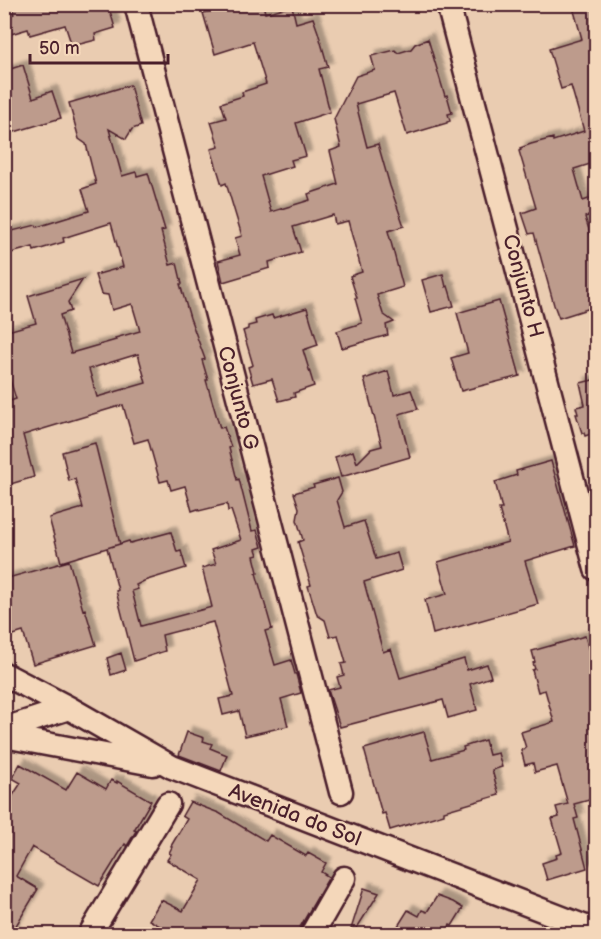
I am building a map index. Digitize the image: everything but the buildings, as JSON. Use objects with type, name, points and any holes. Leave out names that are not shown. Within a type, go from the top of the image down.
[{"type":"street","name":"Conjunto G","points":[[136,4],[341,792]]},
{"type":"street","name":"Conjunto H","points":[[448,4],[597,568]]},
{"type":"street","name":"Avenida do Sol","points":[[7,681],[78,714],[172,767],[573,928],[597,931]]},
{"type":"street","points":[[4,729],[78,714],[83,732],[62,746]]},
{"type":"street","points":[[4,736],[172,767]]},
{"type":"street","points":[[90,934],[168,804]]},
{"type":"street","points":[[312,934],[344,878]]}]
